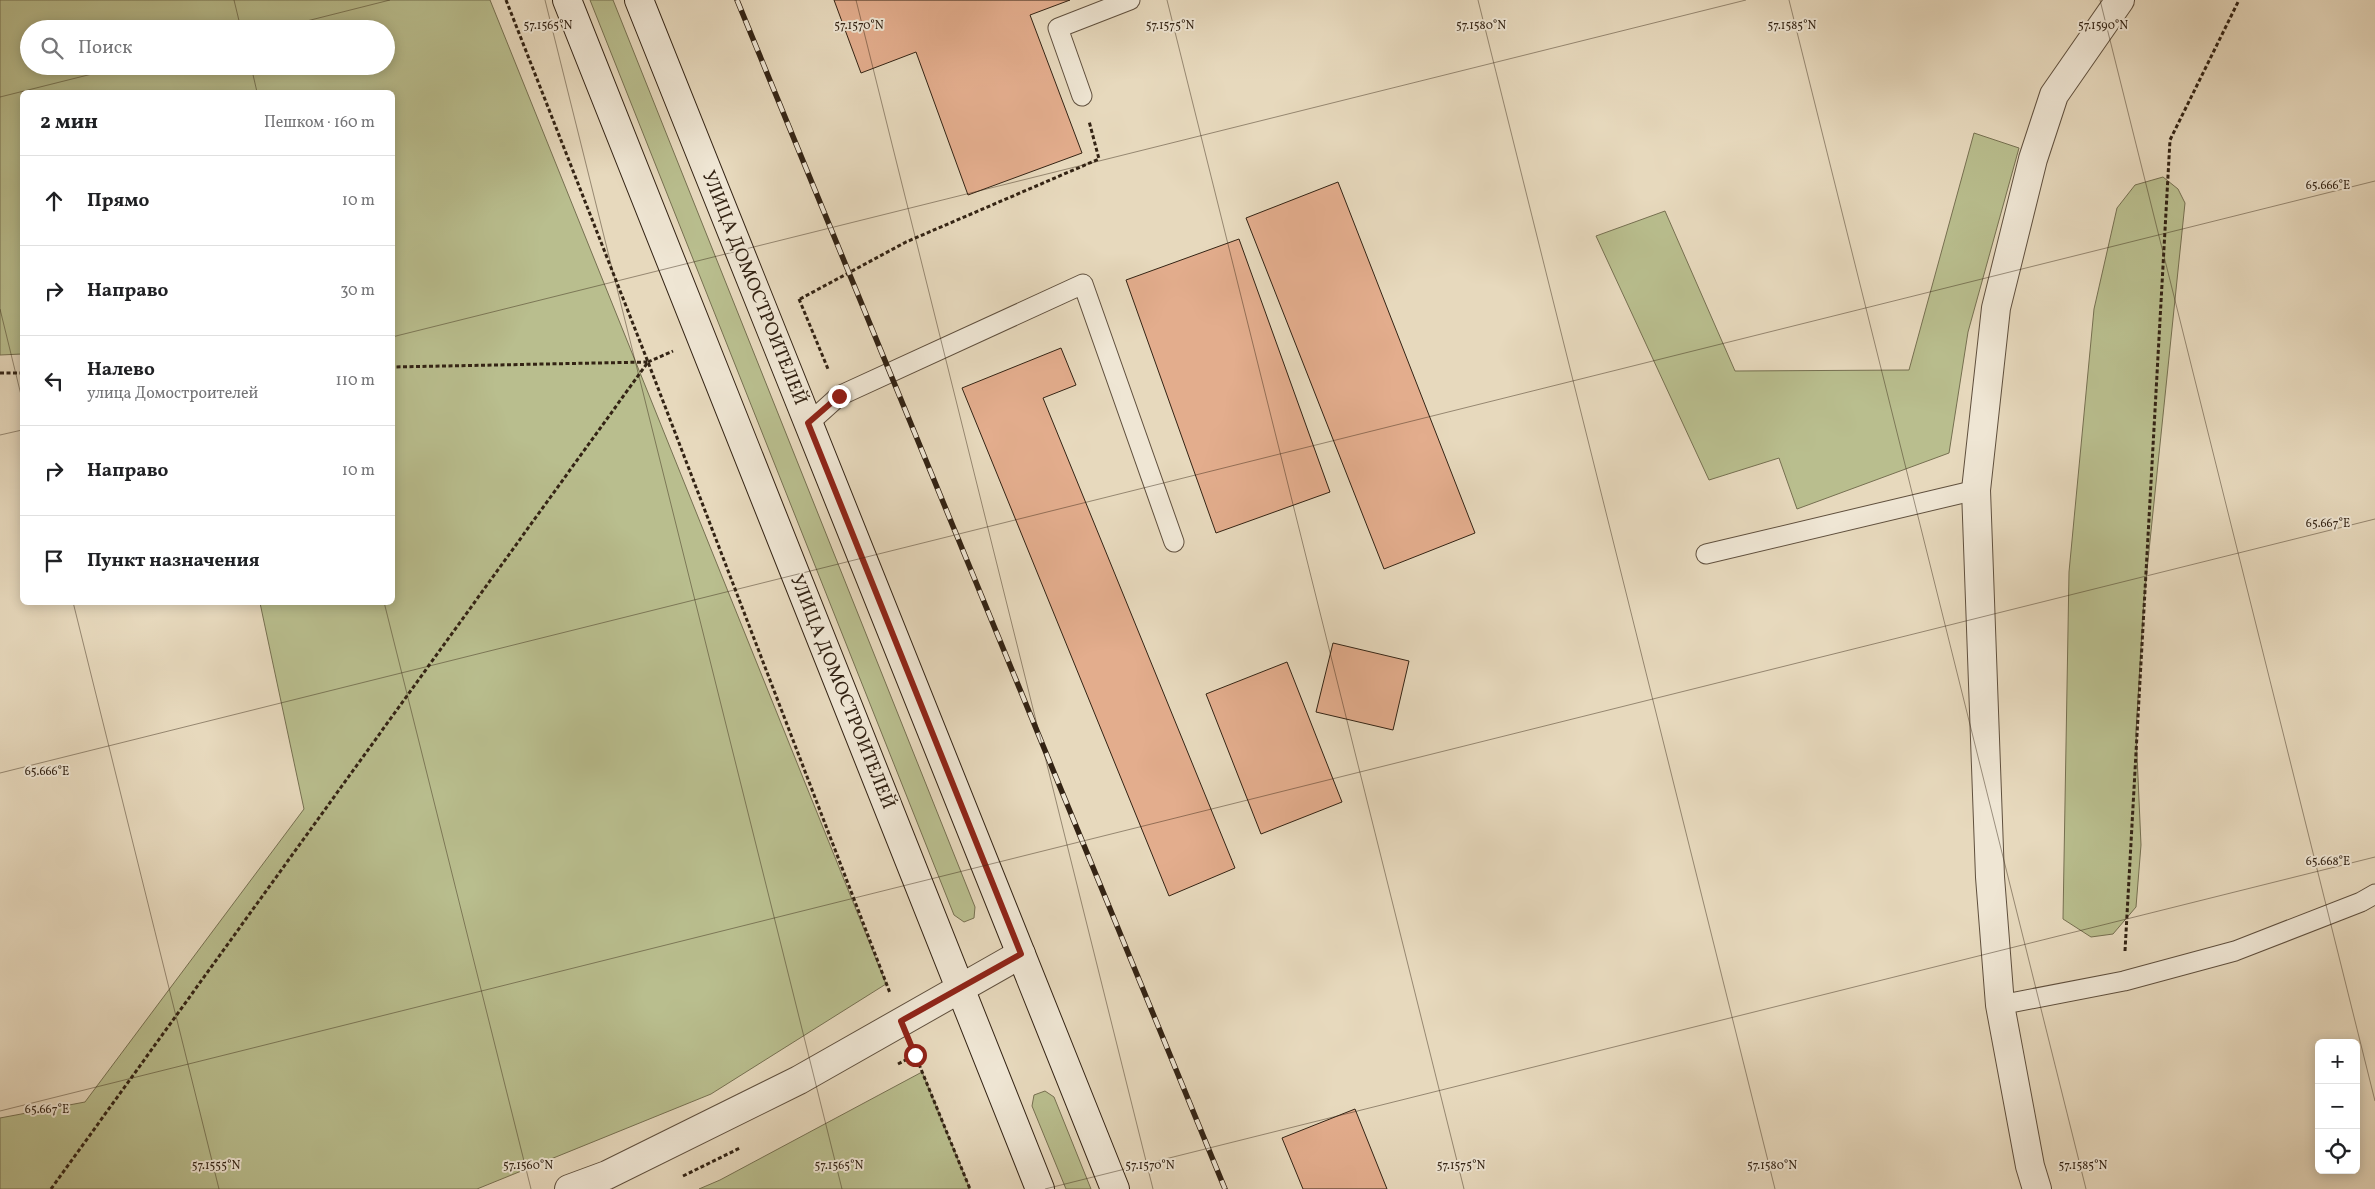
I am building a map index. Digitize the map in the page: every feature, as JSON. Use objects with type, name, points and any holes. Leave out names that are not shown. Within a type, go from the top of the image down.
[{"type":"main road","name":"УЛИЦА ДОМОСТРОИТЕЛЕЙ","points":[[566,0],[1040,1189]]},
{"type":"main road","name":"УЛИЦА ДОМОСТРОИТЕЛЕЙ","points":[[639,0],[1115,1189]]},
{"type":"main road","points":[[2037,1189],[2030,1166],[2000,1004],[1990,877],[1976,490],[1996,308],[2033,159],[2054,95],[2120,0]]},
{"type":"main road","points":[[569,1189],[607,1175],[799,1080],[1021,954]]},
{"type":"lane","points":[[1082,96],[1058,28],[1130,0]]},
{"type":"lane","points":[[808,423],[839,396],[1082,284],[1174,542]]},
{"type":"lane","points":[[1706,554],[1976,490]]},
{"type":"lane","points":[[2000,1004],[2124,982],[2235,951],[2361,902],[2375,894]]},
{"type":"path","points":[[506,0],[648,362],[901,1021],[970,1189]]},
{"type":"path","points":[[2124,982],[2170,140],[2239,0]]},
{"type":"path","points":[[800,299],[906,242],[1098,159],[1082,96]]},
{"type":"path","points":[[395,367],[648,362]]},
{"type":"path","points":[[51,1189],[648,362]]},
{"type":"path","points":[[0,373],[20,373]]},
{"type":"green space","points":[[0,0],[490,0],[886,984],[711,1094],[477,1189],[0,1189],[0,1118],[85,1102],[304,809],[260,605],[395,605],[395,90],[20,90],[20,354],[0,355]]},
{"type":"green space","points":[[590,0],[613,0],[975,907],[974,918],[964,922],[954,915]]},
{"type":"green space","points":[[1974,133],[2019,148],[1968,332],[1949,453],[1797,509],[1779,458],[1709,480],[1596,236],[1665,211],[1735,371],[1909,370]]},
{"type":"green space","points":[[2163,177],[2178,189],[2185,203],[2144,599],[2136,732],[2141,845],[2136,907],[2113,934],[2091,937],[2063,919],[2069,572],[2094,309],[2117,208],[2135,185]]},
{"type":"green space","points":[[922,1072],[970,1189],[699,1189],[720,1180]]},
{"type":"green space","points":[[1045,1091],[1054,1097],[1091,1189],[1066,1189],[1032,1106],[1034,1095]]},
{"type":"building","points":[[834,0],[1070,0],[1030,15],[1082,153],[968,195],[916,52],[861,73]]},
{"type":"building","points":[[1338,182],[1475,533],[1384,569],[1246,218]]},
{"type":"building","points":[[1239,239],[1330,492],[1216,533],[1126,280]]},
{"type":"building","points":[[1061,348],[1076,385],[1043,398],[1235,868],[1169,896],[962,388]]},
{"type":"building","points":[[1333,643],[1409,661],[1393,730],[1316,712]]},
{"type":"building","points":[[1287,662],[1342,802],[1261,834],[1206,694]]},
{"type":"building","points":[[1355,1109],[1387,1189],[1303,1189],[1282,1138]]},
{"type":"railway","points":[[737,0],[1225,1189]]},
{"type":"route","points":[[839,396],[808,423],[1021,954],[901,1021],[915,1055]]}]
